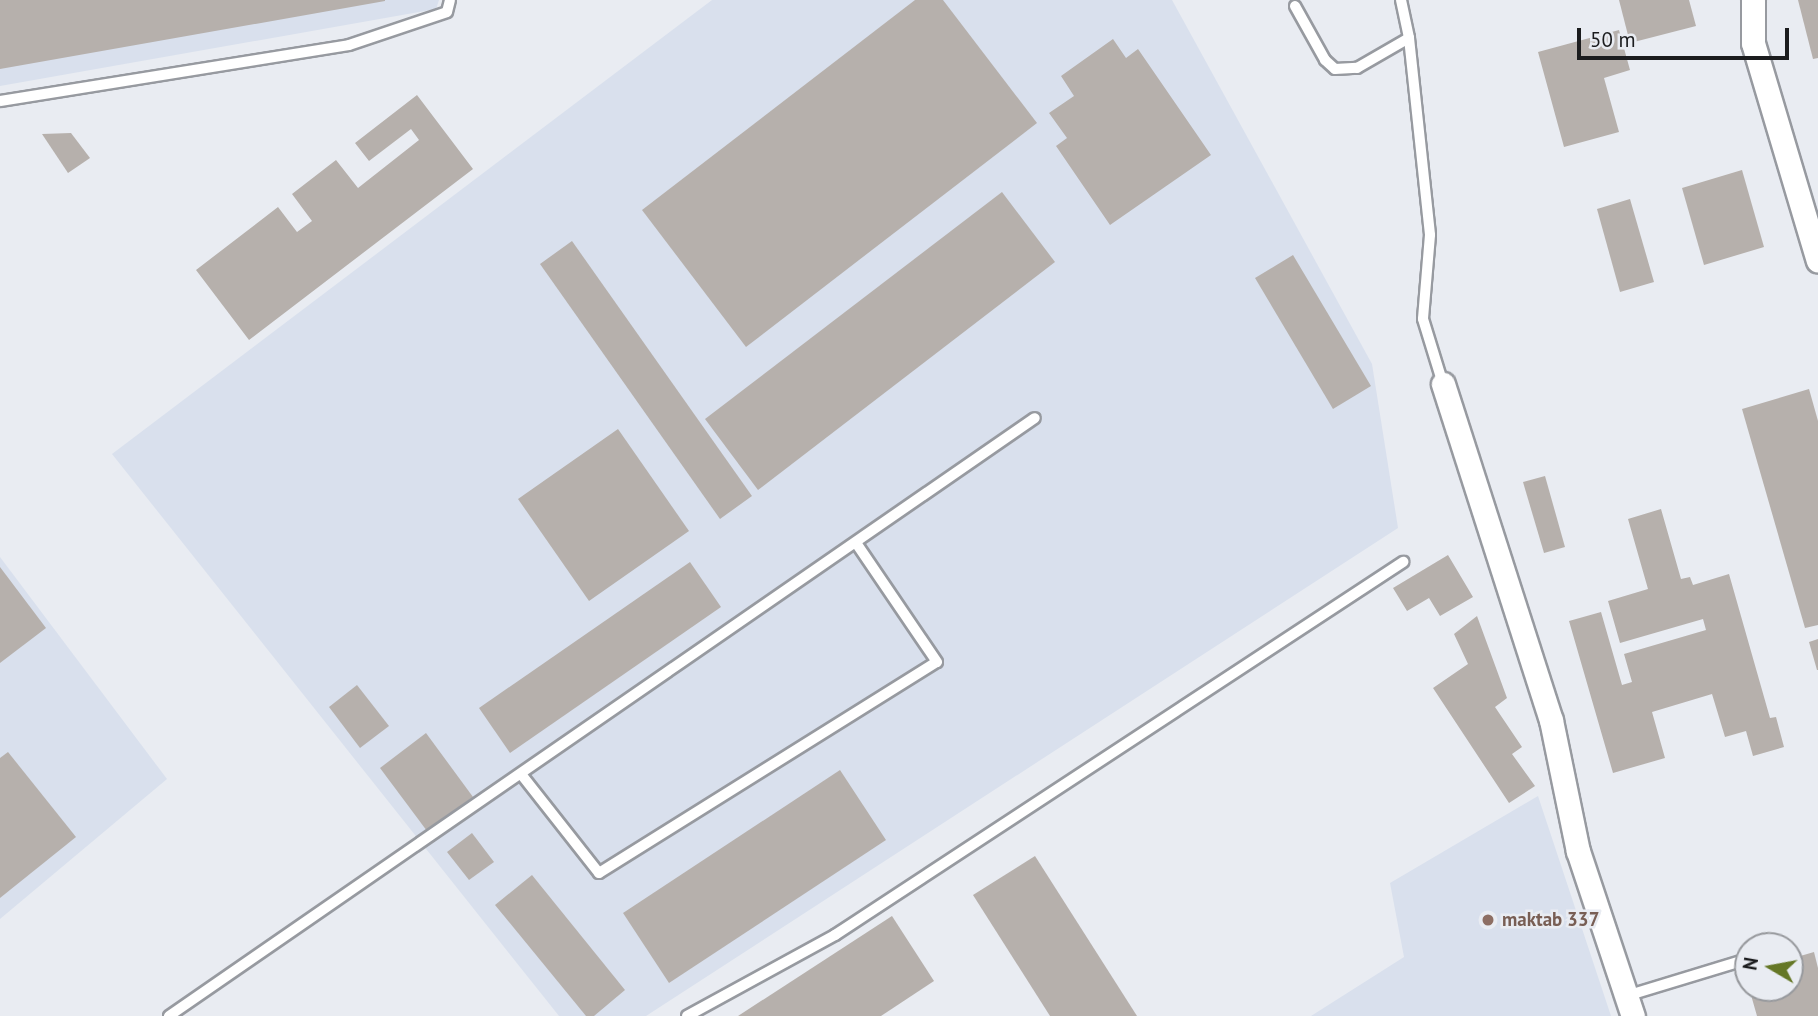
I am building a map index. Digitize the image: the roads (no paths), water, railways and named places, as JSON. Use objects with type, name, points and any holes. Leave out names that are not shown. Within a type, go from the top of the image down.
[{"type":"street","points":[[1753,0],[1753,43],[1818,261]]},
{"type":"street","points":[[1443,384],[1551,720],[1578,851],[1629,1006]]},
{"type":"lane","points":[[0,102],[349,45],[447,12],[450,0]]},
{"type":"lane","points":[[1401,0],[1409,38],[1430,234],[1423,319],[1443,384]]},
{"type":"lane","points":[[1295,6],[1325,60],[1335,69],[1357,68],[1409,38]]},
{"type":"lane","points":[[169,1016],[1035,418]]},
{"type":"lane","points":[[521,774],[599,873],[937,662],[856,543]]},
{"type":"lane","points":[[687,1016],[835,935],[1403,562]]},
{"type":"lane","points":[[1629,1006],[1734,964]]},
{"type":"place","name":"maktab 337","points":[[1488,920]]}]
